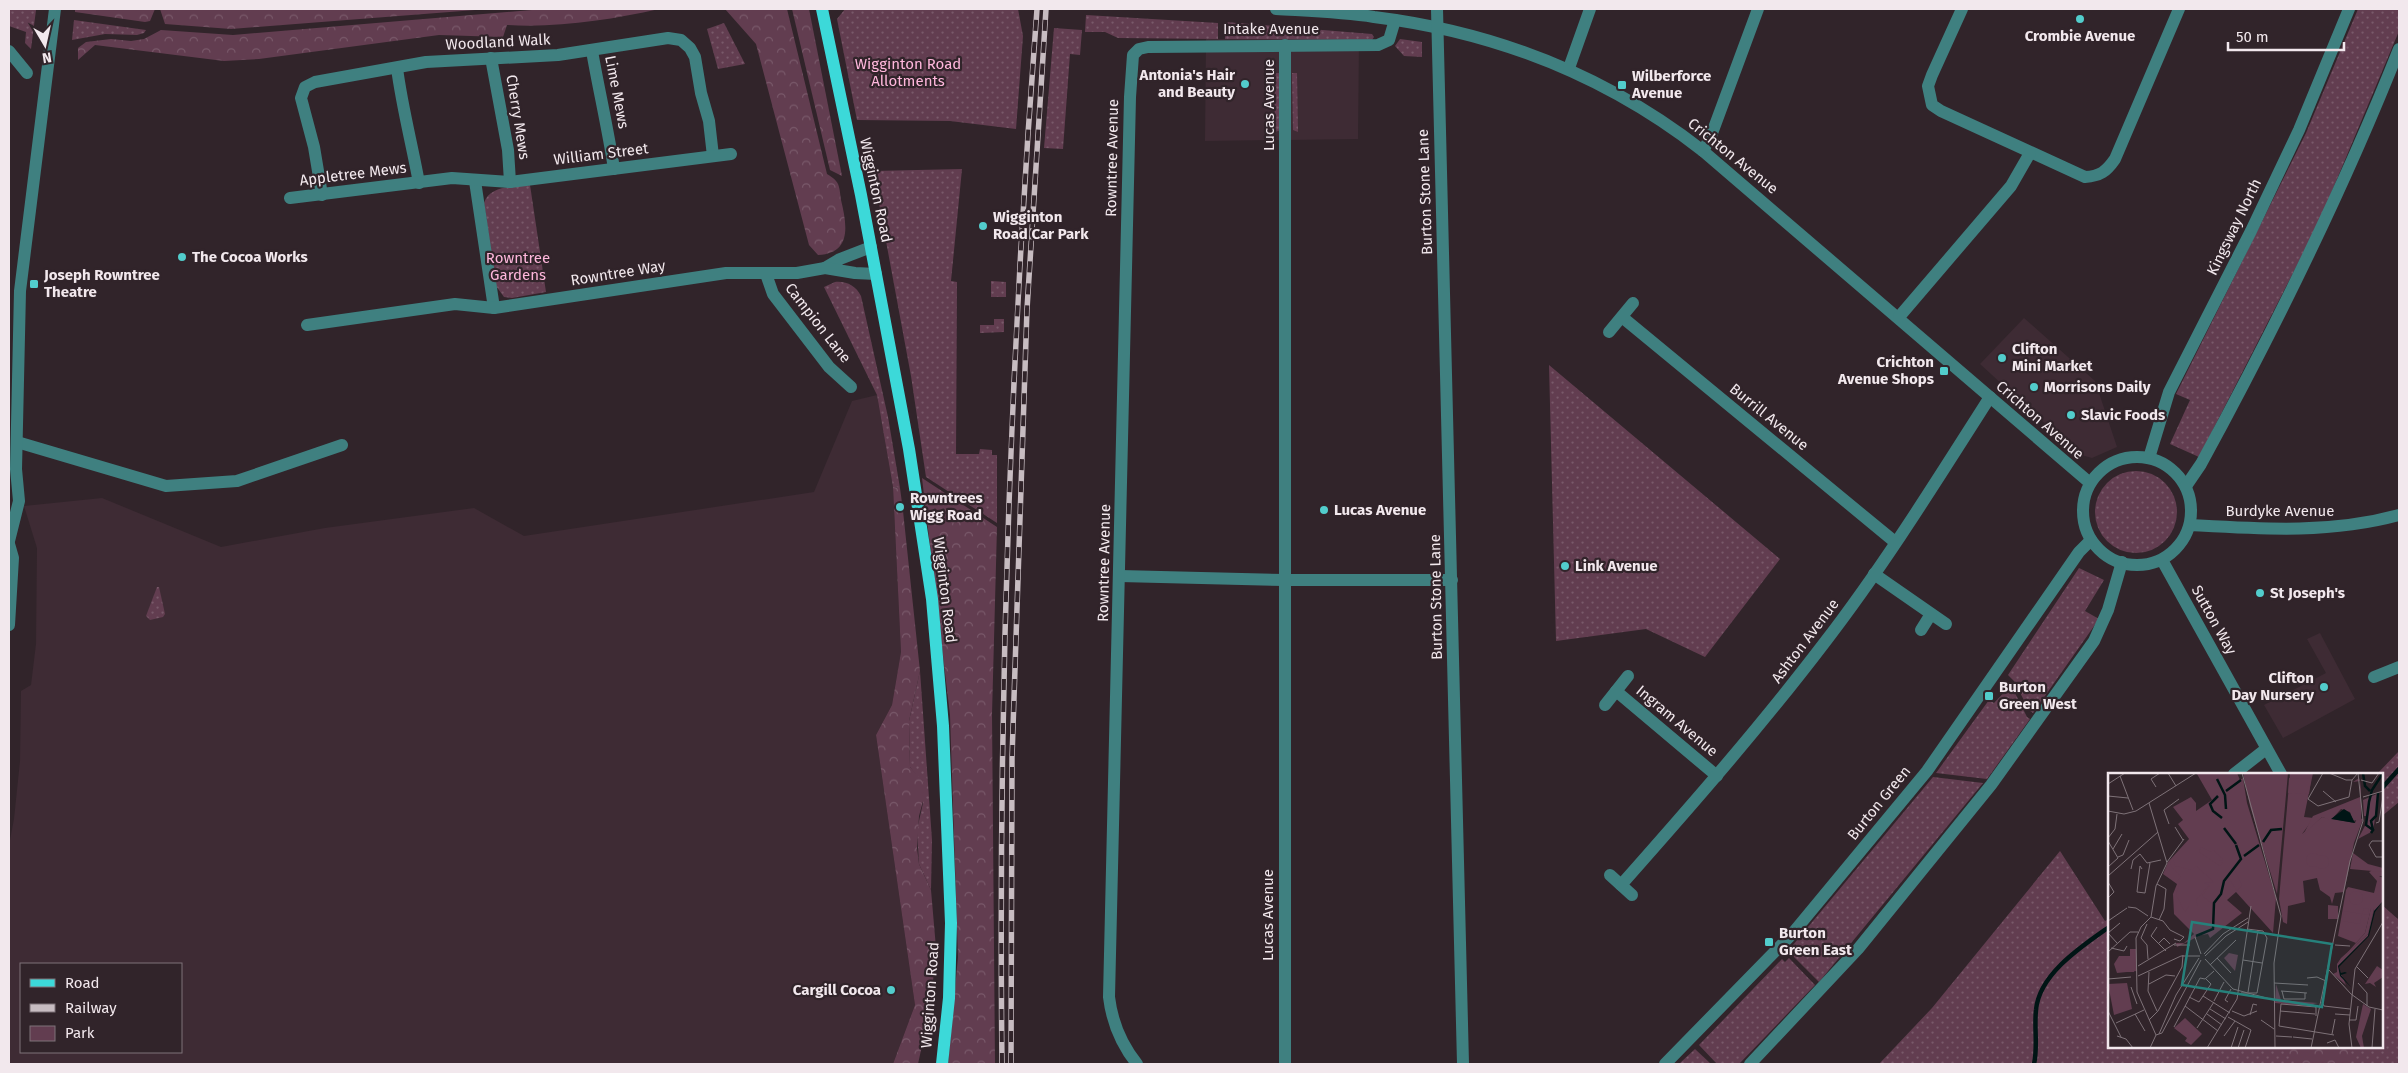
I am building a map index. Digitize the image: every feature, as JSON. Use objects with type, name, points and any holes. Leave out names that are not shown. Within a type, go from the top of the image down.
[{"type":"main road","name":"Wigginton Road","points":[[822,9],[871,247],[909,449],[932,599],[942,726],[951,924],[949,998],[942,1064]]},
{"type":"street","points":[[9,626],[10,570],[13,558],[9,542],[19,501],[16,468],[20,291],[55,9]]},
{"type":"street","name":"Crichton Avenue","points":[[1276,9],[1396,20],[1437,27],[1493,41],[1569,68],[1625,97],[1677,131],[1703,151],[1899,317],[2090,483]]},
{"type":"street","name":"Burton Stone Lane","points":[[1437,9],[1463,1064]]},
{"type":"street","points":[[1569,68],[1590,9]]},
{"type":"street","points":[[1703,151],[1711,136],[1758,9]]},
{"type":"street","points":[[1962,9],[1928,86],[1932,105],[1941,112],[2085,178],[2097,176],[2107,170],[2115,159],[2180,9]]},
{"type":"street","name":"Kingsway North","points":[[2149,458],[2169,392],[2255,223],[2299,130],[2349,9]]},
{"type":"street","name":"Intake Avenue","points":[[1133,55],[1139,49],[1148,47],[1378,45],[1389,40],[1396,20]]},
{"type":"street","name":"Woodland Walk","points":[[322,194],[314,146],[301,98],[305,87],[315,82],[426,62],[592,51],[668,38],[681,40],[690,48],[695,57],[701,93],[709,121],[713,156]]},
{"type":"street","name":"Lucas Avenue","points":[[1285,45],[1285,1064]]},
{"type":"street","points":[[2186,486],[2209,448],[2291,292],[2341,189],[2399,50]]},
{"type":"street","points":[[9,51],[27,73]]},
{"type":"street","name":"Lime Mews","points":[[592,51],[607,122],[614,169]]},
{"type":"street","name":"Rowntree Avenue","points":[[1133,55],[1130,97],[1120,576],[1108,997],[1117,1031],[1137,1064]]},
{"type":"street","name":"Cherry Mews","points":[[491,58],[508,150],[510,182]]},
{"type":"street","name":"Appletree Mews","points":[[397,68],[403,112],[411,138],[419,183]]},
{"type":"street","points":[[1899,317],[2011,186],[2030,153]]},
{"type":"street","name":"William Street","points":[[475,181],[510,182],[731,154]]},
{"type":"street","name":"Appletree Mews","points":[[290,198],[452,178],[475,181]]},
{"type":"street","points":[[475,181],[494,308]]},
{"type":"street","name":"Rowntree Way","points":[[826,268],[840,259],[871,247]]},
{"type":"street","name":"Rowntree Way","points":[[307,325],[455,304],[494,308],[726,273],[766,274],[826,268],[855,274],[876,274]]},
{"type":"street","name":"Campion Lane","points":[[766,274],[773,294],[829,367],[851,387]]},
{"type":"street","points":[[1609,332],[1633,303]]},
{"type":"street","name":"Burrill Avenue","points":[[1622,317],[1895,542]]},
{"type":"street","name":"Ashton Avenue","points":[[1621,885],[1718,776],[1826,641],[1874,574],[1990,397]]},
{"type":"street","points":[[17,442],[166,486],[194,486],[237,481],[342,446]]},
{"type":"street","points":[[2125,458],[2149,458],[2165,464],[2174,471],[2186,486],[2192,510],[2190,525],[2183,541],[2162,560],[2144,565],[2122,562],[2104,555],[2091,540],[2083,517],[2084,498],[2090,483],[2108,466],[2125,458]]},
{"type":"street","points":[[9,484],[16,468]]},
{"type":"street","name":"Burdyke Avenue","points":[[2190,525],[2283,530],[2316,529],[2346,526],[2399,515]]},
{"type":"street","name":"Burton Green","points":[[1665,1064],[1792,934],[1927,771],[2080,552],[2091,540]]},
{"type":"street","name":"Sutton Way","points":[[2162,560],[2280,773]]},
{"type":"street","points":[[1750,1064],[1858,949],[1991,785],[2094,641],[2105,618],[2122,562]]},
{"type":"street","points":[[1874,574],[1946,624]]},
{"type":"street","points":[[1120,576],[1285,580],[1452,580]]},
{"type":"street","points":[[1920,630],[1931,614]]},
{"type":"street","points":[[2374,677],[2399,667]]},
{"type":"street","name":"Ingram Avenue","points":[[1605,705],[1628,676]]},
{"type":"street","name":"Ingram Avenue","points":[[1616,691],[1718,776]]},
{"type":"street","points":[[2235,773],[2266,749]]},
{"type":"street","points":[[1610,875],[1632,895]]},
{"type":"shaded area","points":[[1206,39],[1359,40],[1358,139],[1205,141]]},
{"type":"shaded area","points":[[2024,318],[2095,381],[2117,447],[2092,458],[2078,454],[1980,364]]},
{"type":"shaded area","points":[[877,395],[893,487],[901,652],[892,705],[876,735],[915,1005],[893,1064],[9,1064],[9,845],[14,819],[20,761],[21,691],[31,685],[36,644],[37,548],[24,506],[102,498],[221,547],[325,528],[474,508],[524,536],[814,492],[852,401]]},
{"type":"shaded area","name":"Clifton Day Nursery","points":[[2320,633],[2355,699],[2283,738],[2264,705],[2326,673],[2307,639]]},
{"type":"green space","points":[[9,9],[36,10],[31,49],[25,43],[26,32],[9,26]]},
{"type":"green space","points":[[75,9],[155,9],[150,21],[145,22],[75,12]]},
{"type":"green space","points":[[160,9],[488,9],[231,29],[165,24]]},
{"type":"green space","points":[[544,9],[659,9],[622,17],[583,22],[526,26],[507,25],[503,37],[439,35],[259,59],[224,61],[95,45],[78,60],[78,48],[86,42],[111,39],[131,41],[144,39],[161,30],[233,35]]},
{"type":"green space","points":[[725,9],[787,9],[827,174],[838,185],[845,219],[842,243],[837,249],[829,253],[818,255],[809,245],[756,44]]},
{"type":"green space","points":[[792,9],[809,9],[842,176],[830,170]]},
{"type":"green space","name":"Wigginton Road Allotments","points":[[845,9],[1018,9],[1023,36],[1016,129],[950,121],[857,120],[837,19]]},
{"type":"green space","points":[[2358,9],[2399,9],[2399,31],[2319,222],[2199,457],[2170,444],[2190,400],[2176,394],[2306,133]]},
{"type":"green space","points":[[1086,15],[1218,23],[1218,39],[1118,38],[1105,32],[1085,32]]},
{"type":"green space","points":[[74,20],[146,30],[144,33],[137,35],[105,34],[72,40]]},
{"type":"green space","points":[[1225,22],[1372,34],[1374,37],[1372,40],[1225,39]]},
{"type":"green space","points":[[724,23],[745,64],[718,69],[707,29]]},
{"type":"green space","points":[[1054,28],[1082,30],[1080,55],[1070,54],[1063,149],[1044,148]]},
{"type":"green space","points":[[1400,39],[1422,42],[1422,57],[1404,56],[1395,46]]},
{"type":"green space","points":[[1274,73],[1279,73],[1281,130],[1275,132]]},
{"type":"green space","points":[[1292,73],[1297,73],[1298,132],[1293,130]]},
{"type":"green space","points":[[962,169],[951,281],[957,282],[956,454],[979,454],[980,449],[992,450],[992,455],[997,455],[997,523],[926,477],[911,376],[873,171]]},
{"type":"green space","name":"Rowntree Gardens","points":[[530,185],[546,292],[512,298],[504,297],[496,286],[484,203],[491,193],[497,190]]},
{"type":"green space","points":[[991,281],[1006,282],[1006,297],[991,297]]},
{"type":"green space","points":[[835,282],[851,285],[857,289],[861,296],[888,417],[900,488],[893,487],[877,395],[824,287]]},
{"type":"green space","points":[[994,319],[1004,319],[1004,332],[980,333],[980,325],[994,325]]},
{"type":"green space","points":[[1549,365],[1780,559],[1705,657],[1646,629],[1556,641]]},
{"type":"green space","points":[[2136,471],[2152,474],[2165,483],[2174,496],[2177,512],[2174,528],[2165,541],[2152,550],[2136,553],[2120,550],[2107,541],[2098,528],[2095,512],[2098,496],[2107,483],[2120,474]]},
{"type":"green space","points":[[922,478],[997,527],[992,714],[995,1064],[948,1064],[958,957],[950,715]]},
{"type":"green space","points":[[893,487],[900,488],[902,503],[897,504],[898,511],[903,511],[920,671],[909,721],[910,767],[927,786],[919,816],[917,848],[919,864],[931,890],[936,948],[931,1004],[918,1064],[893,1064],[915,1005],[876,735],[892,705],[901,652]]},
{"type":"green space","points":[[2079,568],[2104,580],[2085,611],[2099,619],[2033,713],[2029,710],[2014,681],[2008,675]]},
{"type":"green space","points":[[157,587],[159,587],[165,614],[163,617],[150,620],[146,616]]},
{"type":"green space","points":[[920,671],[932,840],[931,890],[919,864],[917,830],[923,803],[917,776],[910,767],[909,721]]},
{"type":"green space","points":[[2011,685],[2027,717],[2030,719],[1987,779],[1936,773],[1989,700],[1994,703]]},
{"type":"green space","points":[[2399,751],[2399,802],[2383,815],[2383,773],[2378,773]]},
{"type":"green space","points":[[1933,777],[1983,783],[1819,982],[1788,951]]},
{"type":"green space","points":[[2060,851],[2105,921],[2108,920],[2108,1048],[2383,1048],[2383,906],[2399,920],[2399,1064],[1879,1064],[1932,1008]]},
{"type":"green space","points":[[1789,958],[1815,985],[1739,1064],[1717,1064],[1699,1045],[1782,959],[1785,962]]},
{"type":"green space","points":[[2280,1048],[2350,1048],[2349,1064],[2298,1064]]},
{"type":"green space","points":[[1695,1049],[1711,1064],[1679,1064]]},
{"type":"waterway","points":[[2383,787],[2399,769]]},
{"type":"waterway","points":[[2034,1064],[2036,1051],[2036,1010],[2039,997],[2045,985],[2053,973],[2075,952],[2108,928]]},
{"type":"railway","points":[[1002,1064],[1002,800],[1008,536],[1020,272],[1037,9]]},
{"type":"railway","points":[[1011,1064],[1012,758],[1027,309],[1046,9]]},
{"type":"place","name":"Crombie Avenue","points":[[2080,19]]},
{"type":"place","name":"Antonia's Hair and Beauty","points":[[1245,84]]},
{"type":"place","name":"Wilberforce Avenue","points":[[1622,85]]},
{"type":"place","name":"Wigginton Road Car Park","points":[[983,226]]},
{"type":"place","name":"The Cocoa Works","points":[[182,257]]},
{"type":"place","name":"Joseph Rowntree Theatre","points":[[34,284]]},
{"type":"place","name":"Clifton Mini Market","points":[[2002,358]]},
{"type":"place","name":"Crichton Avenue Shops","points":[[1944,371]]},
{"type":"place","name":"Morrisons Daily","points":[[2034,387]]},
{"type":"place","name":"Slavic Foods","points":[[2071,415]]},
{"type":"place","name":"Rowntrees Wigg Road","points":[[900,507]]},
{"type":"place","name":"Lucas Avenue","points":[[1324,510]]},
{"type":"place","name":"Link Avenue","points":[[1565,566]]},
{"type":"place","name":"St Joseph's","points":[[2260,593]]},
{"type":"place","name":"Clifton Day Nursery","points":[[2324,687]]},
{"type":"place","name":"Burton Green West","points":[[1989,696]]},
{"type":"place","name":"Burton Green East","points":[[1769,942]]},
{"type":"place","name":"Cargill Cocoa","points":[[891,990]]}]
